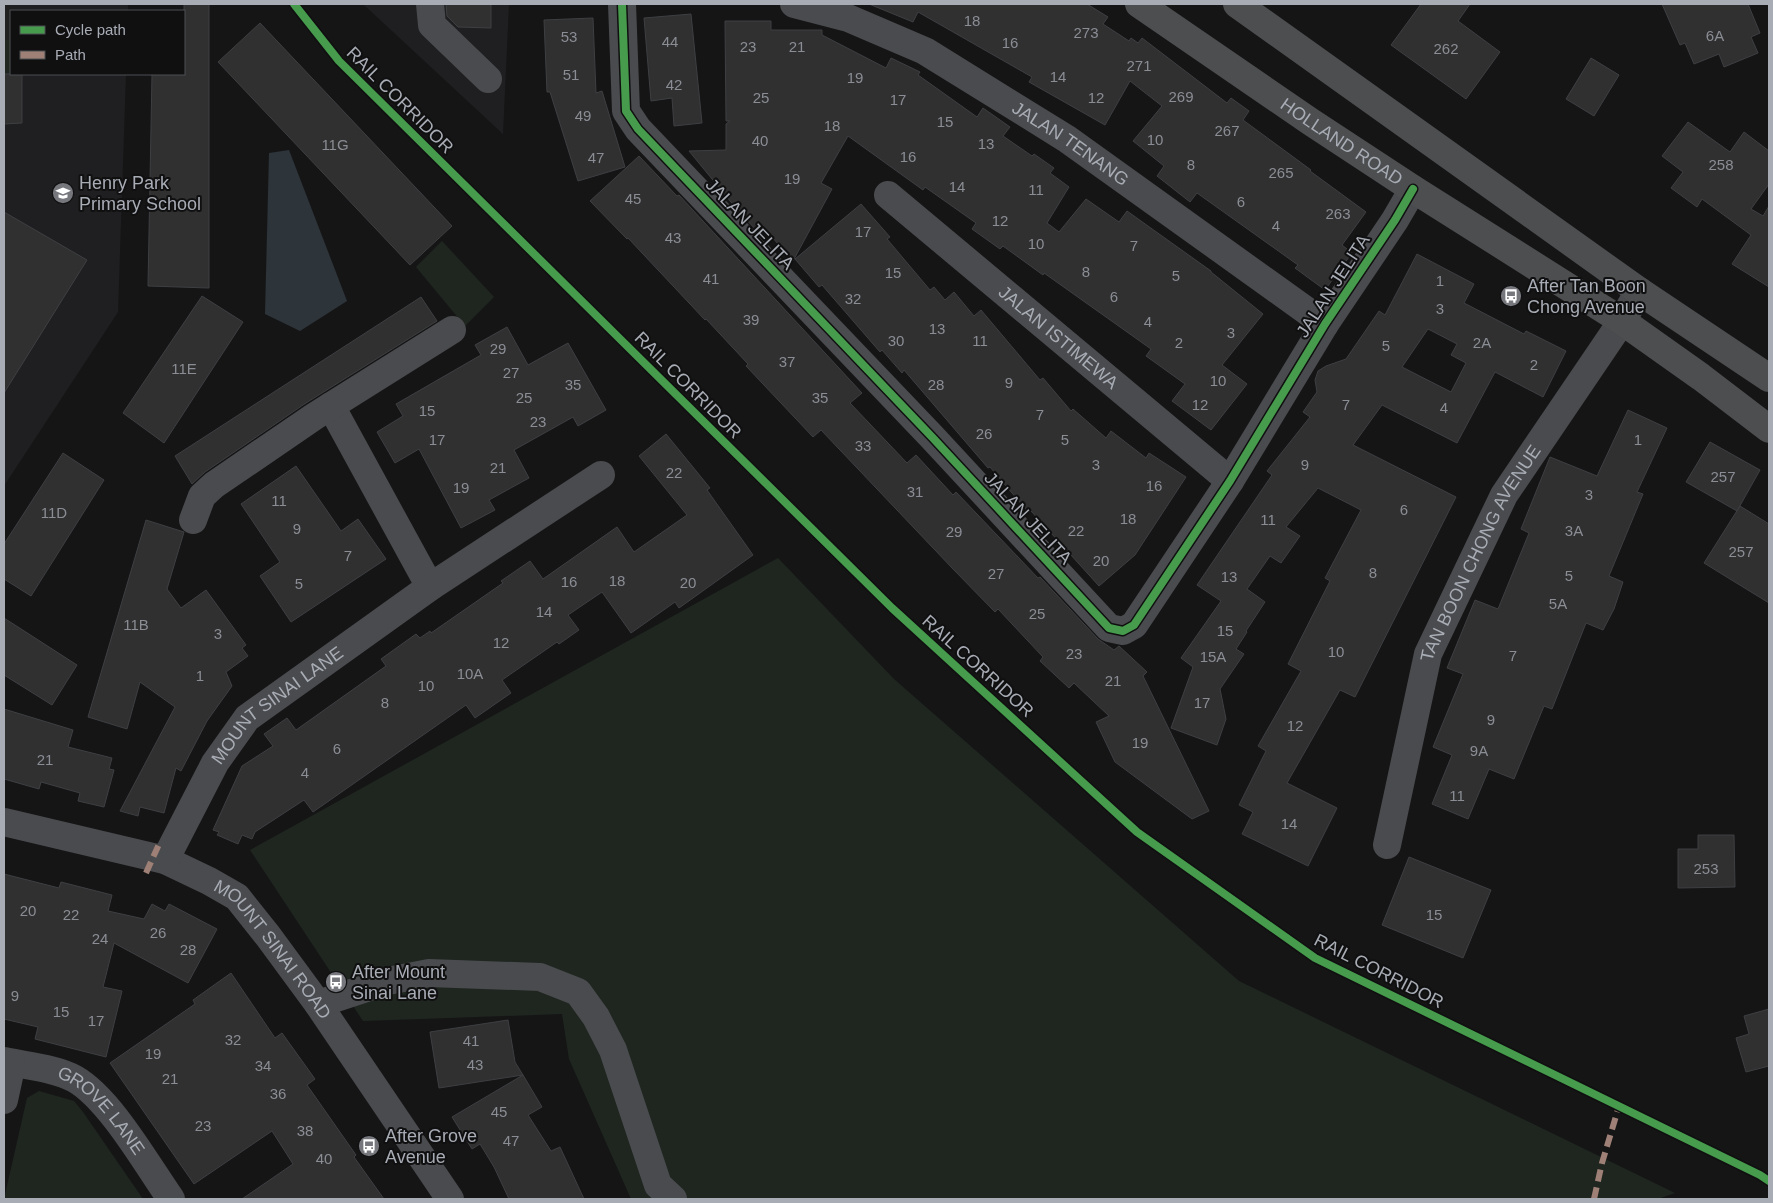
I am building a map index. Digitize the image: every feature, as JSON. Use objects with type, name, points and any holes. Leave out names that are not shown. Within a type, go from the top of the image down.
[{"type":"main road","name":"HOLLAND ROAD","points":[[1139,4],[1311,122],[1413,189],[1622,320],[1769,429]]},
{"type":"main road","points":[[1237,4],[1639,291],[1769,378]]},
{"type":"street","points":[[430,4],[432,25],[488,79]]},
{"type":"street","name":"JALAN JELITA","points":[[622,4],[626,111],[638,128],[932,437],[1109,628],[1123,631],[1134,626],[1230,481],[1325,324],[1395,220],[1413,189]]},
{"type":"street","name":"JALAN TENANG","points":[[794,4],[848,18],[925,51],[1067,139],[1325,324]]},
{"type":"street","name":"JALAN ISTIMEWA","points":[[888,195],[1230,481]]},
{"type":"street","name":"TAN BOON CHONG AVENUE","points":[[1387,845],[1428,654],[1504,495],[1622,320],[1639,291]]},
{"type":"street","points":[[193,520],[202,496],[214,485],[331,406],[452,330]]},
{"type":"street","points":[[331,406],[430,586]]},
{"type":"street","name":"MOUNT SINAI LANE","points":[[165,860],[215,763],[247,718],[430,586],[602,475]]},
{"type":"street","name":"MOUNT SINAI ROAD","points":[[4,822],[165,860],[237,897],[318,1004],[450,1199]]},
{"type":"street","points":[[318,1004],[388,981],[429,973],[540,977],[578,992],[596,1017],[613,1050],[658,1185],[673,1199]]},
{"type":"street","points":[[4,1100],[8,1062]]},
{"type":"street","name":"GROVE LANE","points":[[8,1062],[46,1070],[74,1079],[95,1094],[117,1121],[171,1199]]},
{"type":"shaded area","name":"Henry Park Primary School","points":[[4,4],[128,4],[128,10],[10,10],[10,75],[126,75],[118,312],[4,486]]},
{"type":"shaded area","points":[[363,4],[509,4],[503,134]]},
{"type":"shaded area","points":[[4,40],[10,40],[10,75],[16,75],[17,113],[4,113]]},
{"type":"shaded area","points":[[289,150],[347,301],[300,331],[265,314],[269,153]]},
{"type":"shaded area","points":[[442,241],[494,297],[465,326],[416,267]]},
{"type":"shaded area","points":[[778,558],[894,679],[1239,981],[1675,1193],[1658,1199],[631,1199],[569,1059],[562,1014],[363,1021],[250,850]]},
{"type":"shaded area","points":[[39,1091],[74,1101],[143,1199],[4,1199],[27,1098]]},
{"type":"building","points":[[184,4],[209,4],[209,288],[148,286],[152,75],[185,75]]},
{"type":"building","points":[[446,4],[491,4],[491,28],[458,27],[447,16]]},
{"type":"building","points":[[869,4],[1087,4],[1108,17],[1103,24],[1129,41],[1131,38],[1138,43],[1142,38],[1227,103],[1231,98],[1249,111],[1243,120],[1366,212],[1342,245],[1352,253],[1325,290],[1295,268],[1298,265],[1197,193],[1190,202],[1157,176],[1164,166],[1133,141],[1162,106],[1130,81],[1105,125],[1029,82],[1032,77],[918,12],[913,22]]},
{"type":"building","points":[[1421,4],[1470,4],[1458,21],[1500,52],[1466,99],[1391,45]]},
{"type":"building","points":[[1662,4],[1748,4],[1760,33],[1751,37],[1758,53],[1724,67],[1719,54],[1694,64],[1685,43],[1680,45]]},
{"type":"building","points":[[691,14],[702,123],[674,126],[672,98],[651,101],[644,18]]},
{"type":"building","points":[[593,18],[596,93],[602,91],[625,167],[578,181],[550,92],[547,92],[544,20]]},
{"type":"building","points":[[725,21],[771,21],[771,30],[822,30],[822,35],[886,68],[891,58],[920,72],[918,75],[977,117],[983,108],[1010,127],[1003,136],[1032,156],[1034,154],[1054,168],[1050,173],[1069,187],[1047,223],[1059,232],[1086,199],[1119,222],[1127,211],[1211,271],[1263,314],[1222,365],[1247,384],[1211,430],[1172,401],[1185,384],[1146,356],[1151,349],[1044,273],[1043,275],[1003,246],[1000,249],[972,229],[976,223],[925,187],[923,190],[848,136],[821,183],[832,189],[793,261],[765,229],[759,233],[740,213],[689,151],[726,150],[726,124],[730,121],[726,121]]},
{"type":"building","points":[[260,23],[452,226],[410,265],[218,62]]},
{"type":"building","points":[[1591,58],[1619,75],[1594,116],[1566,99]]},
{"type":"building","points":[[4,74],[22,75],[22,123],[4,124]]},
{"type":"building","points":[[1688,122],[1730,152],[1744,132],[1769,151],[1769,184],[1751,209],[1763,216],[1769,206],[1769,287],[1732,264],[1751,235],[1702,199],[1697,207],[1671,188],[1683,172],[1662,156]]},
{"type":"building","points":[[639,156],[677,196],[679,195],[862,393],[850,403],[907,463],[916,455],[953,495],[956,492],[1098,639],[1114,650],[1119,646],[1147,672],[1143,676],[1209,811],[1192,819],[1115,762],[1096,722],[1109,716],[1074,683],[1069,688],[1040,661],[1043,657],[998,609],[995,612],[821,430],[813,437],[746,366],[748,364],[706,319],[590,201]]},
{"type":"building","points":[[861,204],[890,237],[887,239],[930,290],[934,287],[945,300],[954,292],[974,316],[981,310],[1040,380],[1043,378],[1071,411],[1073,409],[1106,438],[1111,431],[1146,458],[1149,453],[1186,477],[1135,555],[1099,586],[1031,511],[1029,513],[990,467],[988,468],[904,370],[902,373],[882,350],[880,352],[822,285],[819,287],[795,259]]},
{"type":"building","points":[[4,212],[87,260],[4,393]]},
{"type":"building","points":[[1417,254],[1474,284],[1464,303],[1524,334],[1526,331],[1566,351],[1543,397],[1495,372],[1457,443],[1382,405],[1353,445],[1456,497],[1355,697],[1340,690],[1287,783],[1337,808],[1308,866],[1242,834],[1253,812],[1239,805],[1266,751],[1258,746],[1301,671],[1288,664],[1330,581],[1325,578],[1361,510],[1318,488],[1286,527],[1300,536],[1281,563],[1270,556],[1247,589],[1265,602],[1236,649],[1244,654],[1220,689],[1226,719],[1217,745],[1171,728],[1193,667],[1181,658],[1221,601],[1197,585],[1272,475],[1267,471],[1310,417],[1303,412],[1317,392],[1315,380],[1318,371],[1346,359],[1379,311],[1385,315]],"holes":[[[1428,329],[1457,344],[1451,355],[1466,363],[1451,392],[1402,367]]]},
{"type":"building","points":[[202,296],[243,322],[164,443],[123,413]]},
{"type":"building","points":[[421,297],[437,321],[306,403],[205,472],[192,484],[175,456]]},
{"type":"building","points":[[507,327],[528,365],[568,343],[606,410],[578,426],[573,417],[514,450],[529,478],[489,500],[495,510],[461,528],[419,449],[395,463],[377,432],[403,416],[396,404],[481,355],[475,345]]},
{"type":"building","points":[[1628,410],[1667,428],[1637,492],[1643,494],[1609,576],[1623,582],[1614,609],[1603,630],[1586,623],[1552,709],[1544,706],[1514,779],[1489,769],[1468,819],[1432,804],[1452,755],[1433,747],[1463,674],[1447,668],[1475,600],[1498,609],[1529,533],[1521,529],[1550,457],[1597,476]]},
{"type":"building","points":[[666,434],[710,488],[707,490],[753,555],[679,608],[675,602],[631,633],[602,592],[568,615],[579,630],[559,644],[557,642],[502,680],[511,693],[475,718],[466,705],[313,812],[304,800],[255,832],[252,839],[242,835],[238,844],[217,835],[219,832],[213,830],[242,766],[273,746],[264,734],[287,718],[296,730],[386,666],[381,659],[416,634],[420,638],[430,631],[431,633],[503,583],[501,581],[530,561],[543,579],[617,527],[634,552],[687,515],[639,456]]},
{"type":"building","points":[[1710,442],[1760,470],[1737,511],[1686,482]]},
{"type":"building","points":[[63,453],[104,480],[31,596],[4,579],[4,544]]},
{"type":"building","points":[[296,466],[341,531],[358,519],[386,559],[291,622],[260,576],[280,562],[241,504]]},
{"type":"building","points":[[1740,506],[1769,524],[1769,603],[1704,563]]},
{"type":"building","points":[[146,520],[184,532],[167,589],[181,608],[206,590],[246,645],[242,648],[248,656],[226,672],[232,686],[207,721],[181,771],[176,768],[164,813],[140,807],[138,816],[120,811],[175,707],[140,682],[127,729],[88,717]]},
{"type":"building","points":[[4,618],[77,665],[52,705],[4,675]]},
{"type":"building","points":[[4,709],[73,730],[68,747],[112,758],[109,769],[114,770],[104,807],[78,801],[80,793],[41,782],[39,789],[4,779]]},
{"type":"building","points":[[1698,835],[1734,835],[1735,887],[1678,888],[1678,849],[1698,849]]},
{"type":"building","points":[[1409,857],[1491,890],[1463,958],[1382,925]]},
{"type":"building","points":[[4,874],[59,888],[61,882],[112,895],[108,911],[144,919],[152,904],[165,911],[169,904],[217,929],[188,983],[114,943],[103,987],[122,991],[106,1057],[35,1039],[38,1027],[4,1019]]},
{"type":"building","points":[[231,973],[275,1038],[282,1033],[315,1079],[307,1085],[384,1199],[242,1199],[293,1164],[272,1131],[194,1184],[110,1063],[195,1004],[193,1000]]},
{"type":"building","points":[[1769,1009],[1769,1066],[1746,1072],[1736,1038],[1749,1034],[1744,1016]]},
{"type":"building","points":[[508,1020],[515,1062],[523,1075],[439,1088],[430,1032]]},
{"type":"building","points":[[523,1075],[542,1107],[528,1115],[551,1151],[560,1147],[584,1199],[509,1199],[494,1167],[480,1144],[472,1149],[452,1117]]},
{"type":"marked path","points":[[146,873],[160,842]]},
{"type":"marked path","points":[[1594,1199],[1602,1163],[1619,1106]]},
{"type":"cycle path","name":"RAIL CORRIDOR","points":[[294,4],[339,61],[892,608],[1137,832],[1315,958],[1769,1181]]},
{"type":"cycle path","points":[[622,4],[626,111],[638,129],[932,437],[1109,628],[1123,631],[1134,625],[1230,481],[1325,324],[1395,220],[1413,189]]},
{"type":"place","name":"Henry Park Primary School","points":[[63,193]]},
{"type":"place","name":"After Tan Boon Chong Avenue","points":[[1511,296]]},
{"type":"place","name":"After Mount Sinai Lane","points":[[336,982]]},
{"type":"place","name":"After Grove Avenue","points":[[369,1146]]}]
